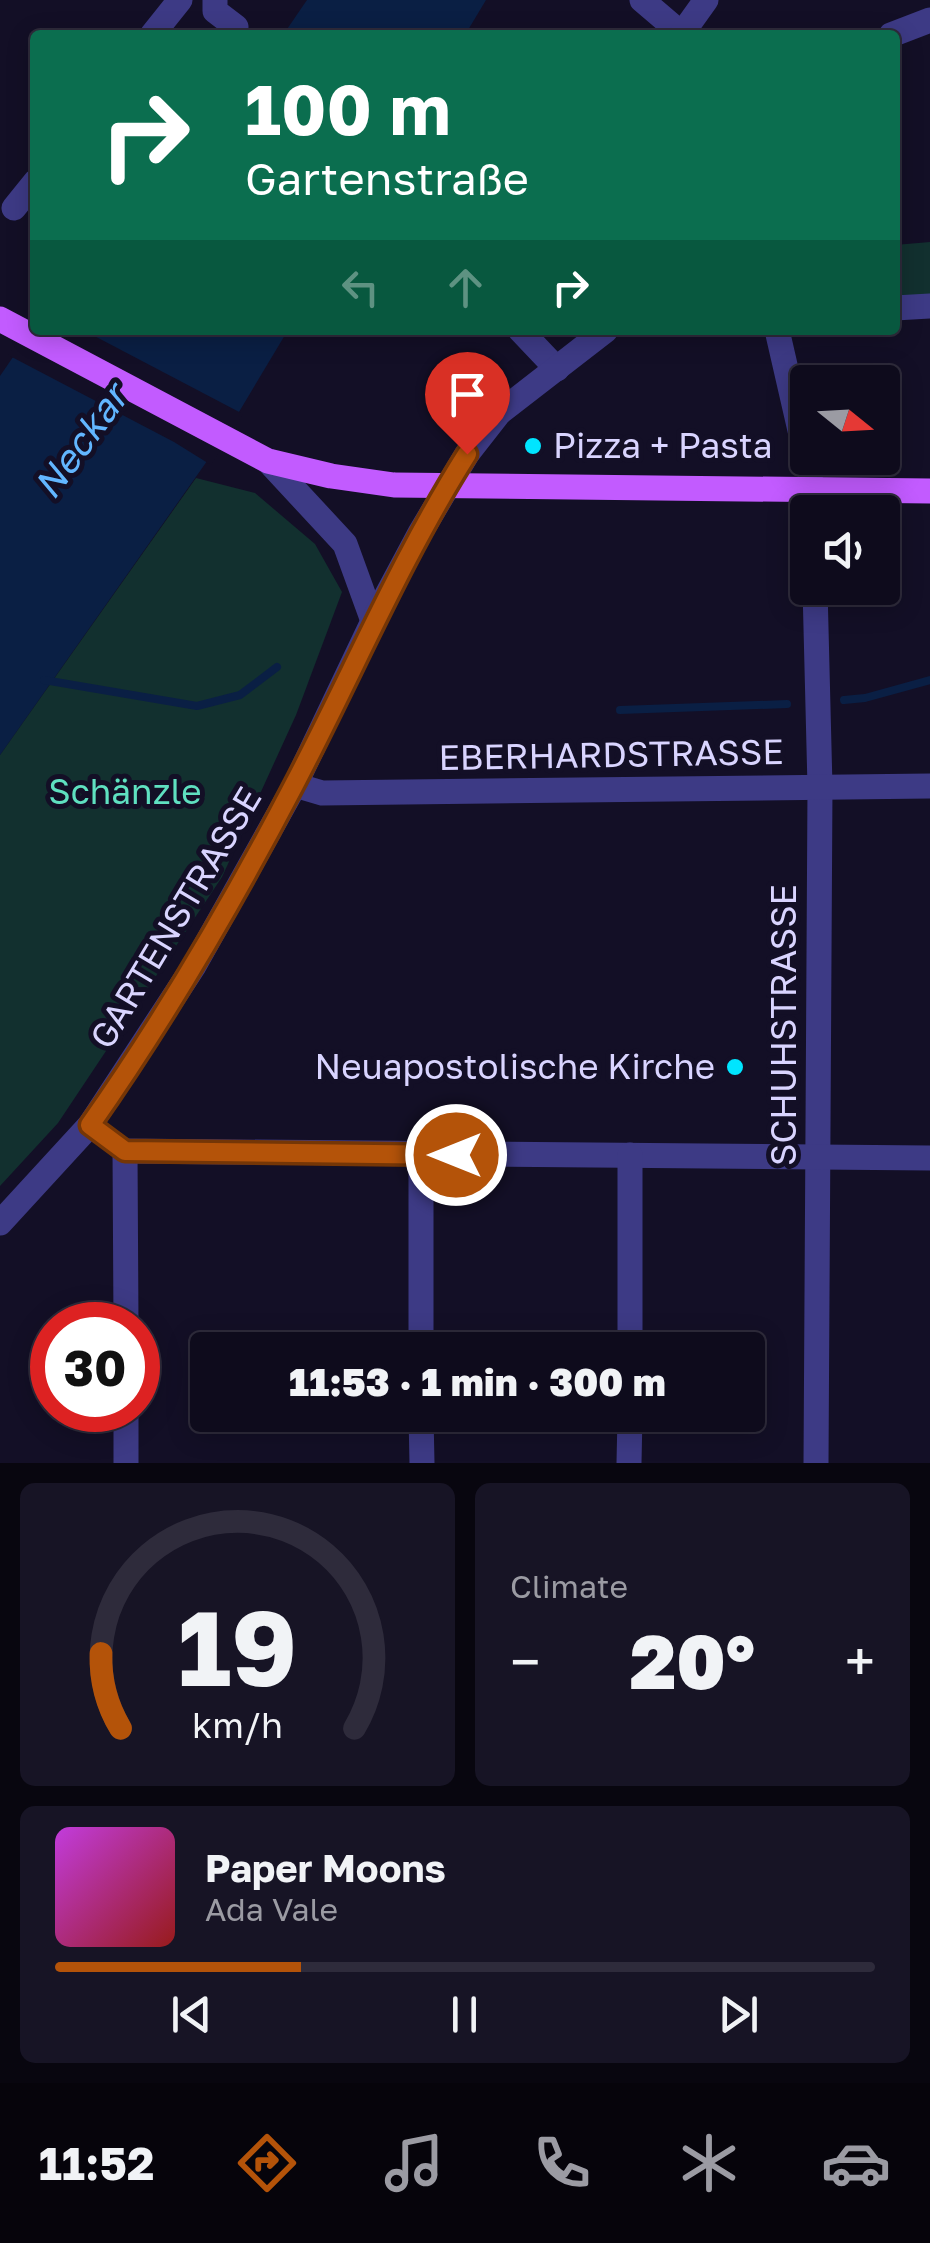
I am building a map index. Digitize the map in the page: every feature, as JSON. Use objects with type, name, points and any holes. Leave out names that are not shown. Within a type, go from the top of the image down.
[{"type":"main road","points":[[0,320],[264,459],[331,476],[382,483],[790,501]]},
{"type":"main road","points":[[887,495],[930,491]]},
{"type":"street","points":[[156,30],[180,0]]},
{"type":"street","points":[[215,0],[215,11],[236,27]]},
{"type":"street","points":[[642,0],[676,30]]},
{"type":"street","points":[[685,30],[706,0]]},
{"type":"street","points":[[900,32],[930,20]]},
{"type":"street","points":[[14,208],[30,188]]},
{"type":"street","points":[[900,308],[930,306]]},
{"type":"street","points":[[525,335],[557,369]]},
{"type":"street","name":"GARTENSTRASSE","points":[[0,1224],[90,1125],[194,966],[294,785],[373,621],[448,485],[498,413],[600,335]]},
{"type":"street","points":[[778,335],[812,495]]},
{"type":"street","points":[[264,459],[345,544],[373,621]]},
{"type":"street","name":"SCHUHSTRASSE","points":[[815,605],[820,787],[816,1463]]},
{"type":"street","name":"EBERHARDSTRASSE","points":[[294,785],[322,794],[930,786]]},
{"type":"street","points":[[90,1125],[125,1151],[819,1154],[930,1158]]},
{"type":"street","points":[[125,1151],[126,1302]]},
{"type":"street","points":[[420,1332],[421,1155]]},
{"type":"street","points":[[630,1155],[630,1332]]},
{"type":"street","points":[[126,1432],[126,1463]]},
{"type":"street","points":[[421,1432],[422,1463]]},
{"type":"street","points":[[630,1432],[630,1463]]},
{"type":"green space","points":[[930,242],[930,298],[900,301],[900,245]]},
{"type":"green space","name":"Schänzle","points":[[196,478],[255,493],[315,544],[342,592],[296,715],[222,877],[58,1123],[0,1186],[0,755]]},
{"type":"water","points":[[307,0],[486,0],[468,30],[286,30]]},
{"type":"water","name":"Neckar","points":[[30,332],[285,335],[224,437],[0,755],[0,376]]},
{"type":"pier","points":[[30,326],[30,335],[93,335],[243,414],[211,465],[8,355]]},
{"type":"waterway","points":[[44,680],[197,706],[240,695],[277,667]]},
{"type":"waterway","points":[[844,700],[930,680]]},
{"type":"waterway","points":[[620,710],[787,704]]},
{"type":"place","name":"Pizza + Pasta","points":[[533,446]]},
{"type":"place","name":"Neuapostolische Kirche","points":[[735,1067]]},
{"type":"route","points":[[456,1155],[125,1151],[90,1125],[194,966],[294,785],[404,562],[467,454]]}]
